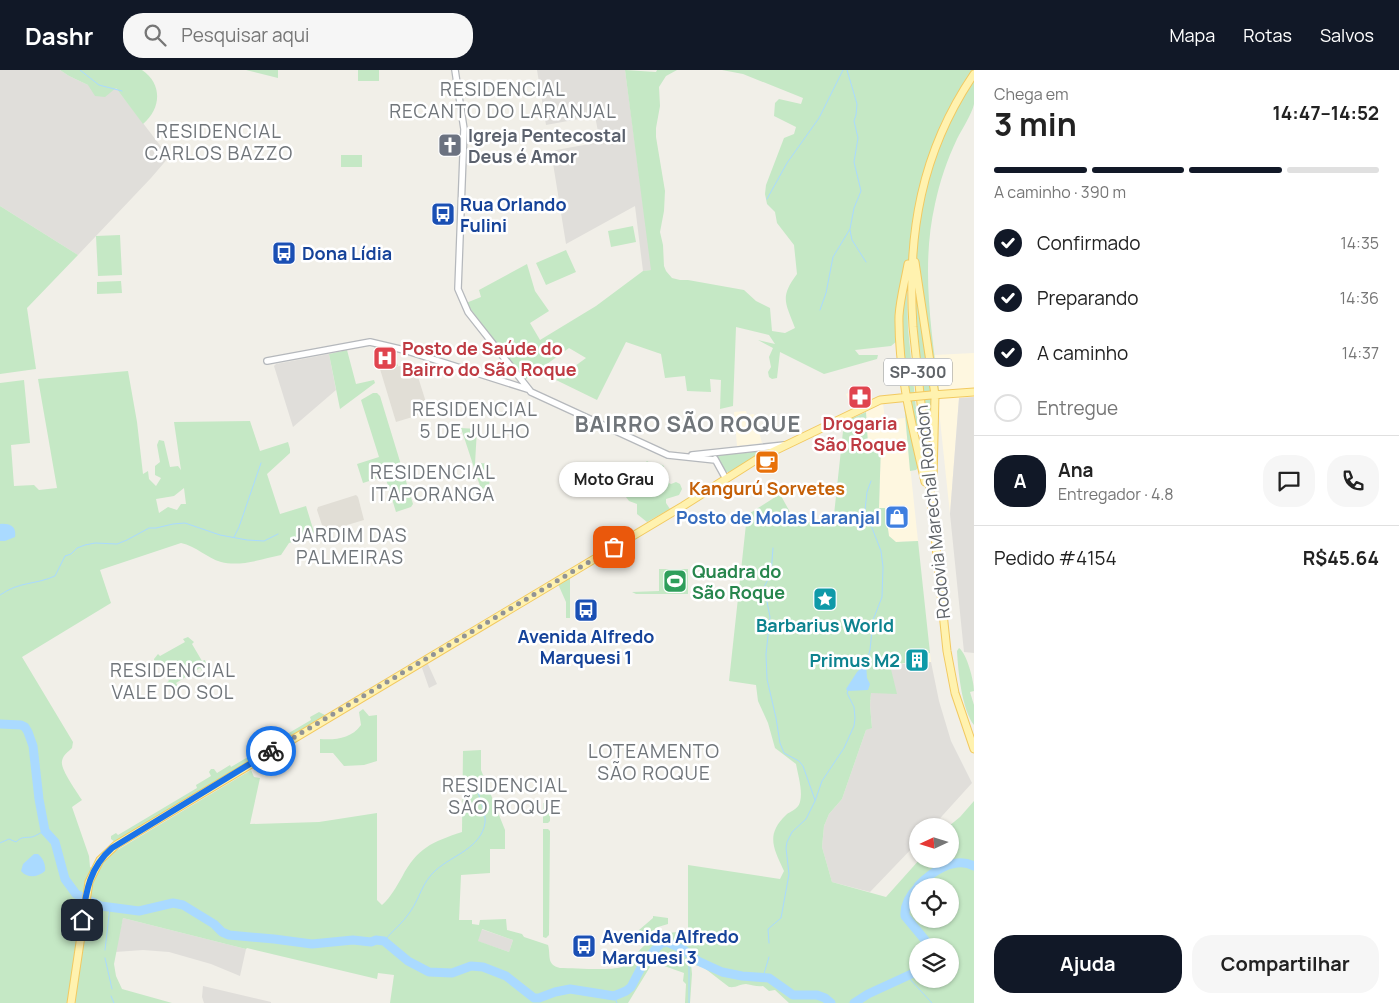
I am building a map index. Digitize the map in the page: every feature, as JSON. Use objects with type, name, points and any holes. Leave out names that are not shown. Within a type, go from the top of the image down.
[{"type":"main road","name":"Rodovia Marechal Rondon","points":[[974,74],[954,107],[935,147],[922,188],[914,231],[911,283],[913,328],[950,672],[961,716],[974,749]]},
{"type":"main road","points":[[914,231],[915,266],[933,395],[932,513]]},
{"type":"main road","points":[[914,231],[899,315],[901,350],[908,397],[932,513]]},
{"type":"main road","points":[[71,1003],[86,890],[97,865],[116,845],[761,457],[880,400],[974,392]]},
{"type":"street","points":[[455,70],[464,130],[458,291],[468,312],[529,390]]},
{"type":"street","points":[[268,361],[370,342],[404,350],[529,390],[668,456],[716,460]]},
{"type":"street","points":[[513,384],[518,377]]},
{"type":"street","points":[[682,457],[788,444]]},
{"type":"street","points":[[759,447],[762,452],[761,457]]},
{"type":"street","points":[[716,452],[716,460],[726,478]]},
{"type":"shaded area","points":[[0,70],[60,70],[88,85],[116,88],[169,157],[78,255],[0,206]]},
{"type":"shaded area","points":[[537,70],[625,70],[652,270],[643,271],[635,206],[566,244],[551,151],[600,142],[595,116],[546,125]]},
{"type":"shaded area","points":[[974,353],[974,397],[959,398],[950,514],[938,401],[940,399],[934,355]]},
{"type":"shaded area","points":[[329,354],[336,390],[293,427],[274,366],[276,364]]},
{"type":"shaded area","points":[[414,364],[429,412],[396,422],[380,369]]},
{"type":"shaded area","points":[[865,385],[868,401],[851,409],[846,394]]},
{"type":"shaded area","points":[[974,397],[974,653],[964,652],[950,514],[959,398]]},
{"type":"shaded area","points":[[883,403],[885,420],[905,418],[918,541],[896,542],[889,536],[885,509],[879,509],[881,444],[868,446],[866,412]]},
{"type":"shaded area","points":[[746,411],[747,415],[754,414],[762,443],[737,446],[734,412]]},
{"type":"shaded area","points":[[356,495],[364,520],[324,531],[317,510],[318,507]]},
{"type":"shaded area","name":"Primus M2","points":[[905,652],[930,653],[931,662],[905,663]]},
{"type":"shaded area","points":[[427,662],[437,684],[429,688],[422,668]]},
{"type":"shaded area","points":[[931,662],[939,701],[951,741],[972,783],[940,818],[909,818],[909,851],[870,892],[832,882],[822,847],[824,826],[829,814],[842,799],[866,730],[872,727],[871,693],[890,665]]},
{"type":"shaded area","points":[[123,918],[246,949],[240,976],[211,964],[169,952],[143,950],[115,952]]},
{"type":"shaded area","points":[[481,929],[513,940],[509,952],[477,941]]},
{"type":"shaded area","points":[[203,986],[271,1003],[204,1003],[202,997]]},
{"type":"green space","points":[[60,70],[142,70],[154,82],[157,97],[156,104],[149,118],[143,124],[116,88],[105,97],[95,96],[88,85]]},
{"type":"green space","points":[[246,70],[278,70],[278,78]]},
{"type":"green space","points":[[358,70],[379,70],[379,81],[358,81]]},
{"type":"green space","points":[[625,70],[656,72],[657,70],[677,70],[666,76],[659,87],[660,106],[656,128],[665,191],[660,232],[666,271],[672,278],[680,280],[744,290],[756,301],[770,308],[772,331],[785,333],[795,328],[786,301],[788,289],[797,274],[794,245],[777,223],[775,212],[767,204],[765,194],[766,185],[784,138],[794,134],[796,127],[774,116],[775,103],[779,99],[801,104],[803,98],[743,74],[722,70],[974,70],[973,108],[953,147],[944,171],[931,227],[928,274],[929,297],[939,390],[936,390],[917,261],[906,261],[899,303],[897,341],[891,346],[855,350],[859,355],[878,355],[877,359],[824,374],[780,352],[777,378],[772,379],[769,377],[768,372],[771,367],[769,357],[773,348],[758,340],[775,344],[769,335],[736,327],[733,406],[720,409],[721,380],[710,379],[711,392],[687,391],[685,376],[665,378],[661,354],[626,342],[597,400],[556,380],[586,358],[569,348],[525,380],[466,303],[481,297],[479,290],[527,264],[535,291],[549,311],[530,323],[540,340],[596,306],[643,271],[651,270]]},
{"type":"green space","points":[[341,155],[362,155],[362,167],[341,167]]},
{"type":"green space","points":[[0,206],[78,255],[27,308],[36,369],[0,374]]},
{"type":"green space","points":[[633,226],[636,242],[611,247],[608,231]]},
{"type":"green space","points":[[120,235],[122,275],[98,276],[96,236]]},
{"type":"green space","points":[[566,250],[576,272],[546,285],[536,263]]},
{"type":"green space","points":[[121,281],[122,293],[97,294],[97,282]]},
{"type":"green space","points":[[915,285],[917,285],[933,399],[931,461],[917,327]]},
{"type":"green space","points":[[905,290],[907,290],[908,328],[920,449],[908,393],[902,339],[901,318]]},
{"type":"green space","points":[[375,347],[393,351],[398,366],[380,369]]},
{"type":"green space","points":[[347,350],[356,384],[374,380],[375,383],[340,409],[329,354]]},
{"type":"green space","points":[[128,371],[137,422],[143,474],[148,471],[149,479],[156,486],[161,478],[155,475],[155,466],[160,462],[157,445],[159,440],[164,441],[170,467],[178,466],[181,470],[174,422],[250,421],[260,451],[288,442],[290,453],[267,474],[280,514],[306,506],[314,532],[310,537],[289,543],[281,555],[251,562],[236,564],[221,562],[181,543],[100,570],[111,603],[22,657],[73,742],[72,748],[63,757],[62,765],[82,800],[72,807],[89,856],[90,867],[97,870],[114,852],[251,770],[254,777],[260,778],[250,824],[319,822],[377,813],[377,900],[382,905],[391,895],[413,859],[426,847],[462,832],[463,751],[481,750],[481,770],[505,830],[505,849],[490,849],[490,873],[461,875],[459,920],[472,920],[472,924],[479,925],[480,920],[506,919],[507,930],[548,945],[551,962],[556,967],[616,968],[629,963],[647,943],[659,936],[673,932],[688,933],[688,865],[780,879],[784,871],[773,842],[775,829],[779,822],[798,807],[800,802],[801,788],[796,764],[775,748],[768,723],[758,701],[756,685],[729,681],[747,515],[780,494],[796,523],[796,521],[833,524],[844,422],[866,412],[868,445],[881,444],[879,508],[885,508],[889,536],[896,542],[918,541],[930,653],[905,652],[905,663],[890,665],[897,694],[871,693],[872,728],[866,730],[842,799],[829,814],[824,826],[822,847],[832,882],[886,897],[912,868],[959,868],[959,818],[974,801],[974,1003],[789,1003],[775,990],[769,991],[763,986],[746,984],[729,987],[703,967],[691,964],[690,1003],[685,1003],[686,984],[683,981],[684,973],[653,962],[628,1003],[390,1003],[394,975],[378,973],[377,979],[123,918],[114,964],[116,976],[122,989],[172,1003],[0,1003],[0,383],[24,380],[30,443],[11,445],[14,486],[34,485],[39,490],[57,488],[38,379]],"holes":[[[184,488],[186,504],[181,504],[177,510],[168,507],[159,513],[156,499],[174,496]],[[482,929],[513,940],[509,952],[478,941]]]},
{"type":"green space","points":[[373,393],[377,393],[380,396],[413,504],[411,507],[396,512],[385,476],[363,483],[357,464],[379,457],[361,400]]},
{"type":"green space","points":[[904,402],[919,466],[916,470],[910,471]]},
{"type":"green space","points":[[461,428],[477,429],[475,464],[478,475],[483,477],[487,473],[480,466],[480,463],[491,464],[489,487],[481,489]]},
{"type":"green space","points":[[756,450],[759,454],[731,473],[725,471],[717,457],[719,454]]},
{"type":"green space","points":[[647,461],[653,465],[660,464],[664,466],[663,476],[669,477],[669,483],[676,482],[680,484],[682,489],[679,495],[666,499],[670,509],[647,522],[637,514],[637,504],[629,501],[623,493],[594,495],[593,489],[597,469],[605,477],[611,469],[618,473],[618,479],[632,477],[641,471],[642,466]]},
{"type":"green space","points":[[659,569],[688,569],[688,594],[636,594],[632,592],[659,591]]},
{"type":"green space","points":[[570,577],[570,618],[566,618],[566,602],[558,584]]},
{"type":"green space","points":[[188,637],[194,642],[192,644],[202,661],[205,660],[207,667],[202,671],[200,668],[176,683],[178,686],[171,688],[166,683],[169,681],[158,664],[155,665],[154,659],[158,654],[160,656],[185,642],[183,639]]},
{"type":"green space","points":[[959,648],[970,668],[973,681],[974,691],[970,692],[974,705],[974,725],[966,710],[961,690],[957,651]]},
{"type":"green space","points":[[363,709],[369,716],[377,715],[377,761],[364,765],[344,766],[333,753],[320,753],[320,739],[342,738],[357,730],[361,725],[359,712]]},
{"type":"green space","points":[[319,712],[325,715],[115,842],[111,839],[111,836],[116,833],[118,835],[197,788],[196,785],[211,776],[209,772],[211,769],[214,769],[217,773],[230,765],[231,767],[311,720],[310,717]]},
{"type":"green space","points":[[550,802],[550,821],[543,823],[543,803]]},
{"type":"green space","points":[[543,829],[550,831],[549,935],[546,938],[543,937]]},
{"type":"green space","points":[[653,916],[668,918],[668,924],[658,927],[646,935],[640,933],[639,930]]},
{"type":"water","points":[[0,524],[12,526],[15,530],[15,537],[0,541]]},
{"type":"water","points":[[866,663],[867,678],[870,684],[868,690],[848,691],[846,689],[857,672]]},
{"type":"water","points":[[34,854],[38,854],[43,860],[45,871],[36,876],[24,874],[21,871],[23,864]]},
{"type":"waterway","points":[[80,70],[99,85],[122,91]]},
{"type":"waterway","points":[[767,199],[787,163],[819,118],[843,70]]},
{"type":"waterway","points":[[820,310],[826,293],[833,257],[850,229],[854,208],[861,191],[854,162],[858,138],[854,121],[857,104],[847,70]]},
{"type":"waterway","points":[[850,230],[852,240],[866,262]]},
{"type":"waterway","points":[[234,537],[261,463]]},
{"type":"waterway","points":[[866,664],[870,650],[873,620],[882,597],[883,567],[881,551],[865,510],[867,492],[871,481]]},
{"type":"waterway","points":[[0,595],[14,587],[55,576],[65,556],[71,554],[77,548],[95,543],[117,544],[149,528],[185,523],[220,535],[264,541],[278,534]]},
{"type":"waterway","points":[[773,548],[771,574],[764,587],[770,617],[766,654],[767,679],[780,743],[784,753],[799,761],[803,766],[815,800]]},
{"type":"waterway","points":[[769,943],[768,929],[781,918],[789,874],[787,842],[792,832],[806,819],[822,781],[844,748],[854,726],[854,707],[847,693],[848,690]]},
{"type":"waterway","points":[[0,724],[21,725],[28,732],[33,746],[45,831],[55,842],[65,879],[76,894],[101,906],[139,911],[173,903],[183,905],[229,935],[312,944],[353,940],[384,941],[408,961],[429,972],[452,973],[471,966],[483,967],[506,976],[534,998],[570,989],[614,996],[626,991],[631,987],[643,964],[660,944],[667,942],[684,950],[698,961],[722,972],[769,978],[793,995],[817,995],[831,1003]]},
{"type":"waterway","points":[[384,941],[407,916],[431,875],[472,845],[482,832],[485,819],[473,778]]},
{"type":"waterway","points":[[0,843],[9,839],[16,842],[22,838],[32,837],[45,831]]},
{"type":"waterway","points":[[928,878],[936,871],[951,864],[967,863],[974,866]]},
{"type":"waterway","points":[[909,898],[905,908],[905,916],[909,921]]},
{"type":"waterway","points":[[105,950],[110,907]]},
{"type":"waterway","points":[[915,928],[923,938]]},
{"type":"waterway","points":[[689,953],[689,1003]]},
{"type":"waterway","points":[[763,977],[769,957]]},
{"type":"waterway","points":[[105,958],[112,989]]},
{"type":"waterway","points":[[854,1003],[868,994],[909,975]]},
{"type":"waterway","points":[[907,976],[932,1003]]},
{"type":"waterway","points":[[111,996],[114,1003]]},
{"type":"waterway","points":[[614,996],[617,1003]]},
{"type":"way so far","points":[[271,751],[614,547]]},
{"type":"place","name":"Igreja Pentecostal Deus é Amor","points":[[450,145]]},
{"type":"place","name":"Rua Orlando Fulini","points":[[443,214]]},
{"type":"place","name":"Dona Lídia","points":[[284,253]]},
{"type":"place","name":"Posto de Saúde do Bairro do São Roque","points":[[385,358]]},
{"type":"place","name":"Drogaria São Roque","points":[[860,397]]},
{"type":"place","name":"Kangurú Sorvetes","points":[[767,462]]},
{"type":"place","name":"Posto de Molas Laranjal","points":[[897,517]]},
{"type":"place","name":"Moto Grau","points":[[614,547]]},
{"type":"place","name":"Quadra do São Roque","points":[[675,581]]},
{"type":"place","name":"Barbarius World","points":[[825,599]]},
{"type":"place","name":"Avenida Alfredo Marquesi 1","points":[[586,610]]},
{"type":"place","name":"Primus M2","points":[[917,660]]},
{"type":"place","name":"Avenida Alfredo Marquesi 3","points":[[584,946]]},
{"type":"district","name":"RESIDENCIAL RECANTO DO LARANJAL","points":[[503,100]]},
{"type":"district","name":"RESIDENCIAL CARLOS BAZZO","points":[[219,142]]},
{"type":"district","name":"RESIDENCIAL 5 DE JULHO","points":[[475,420]]},
{"type":"district","name":"BAIRRO SÃO ROQUE","points":[[688,424]]},
{"type":"district","name":"RESIDENCIAL ITAPORANGA","points":[[433,483]]},
{"type":"district","name":"JARDIM DAS PALMEIRAS","points":[[350,546]]},
{"type":"district","name":"RESIDENCIAL VALE DO SOL","points":[[173,681]]},
{"type":"district","name":"LOTEAMENTO SÃO ROQUE","points":[[654,762]]},
{"type":"district","name":"RESIDENCIAL SÃO ROQUE","points":[[505,796]]},
{"type":"route","points":[[82,920],[86,890],[91,875],[100,860],[112,848],[271,751]]}]
